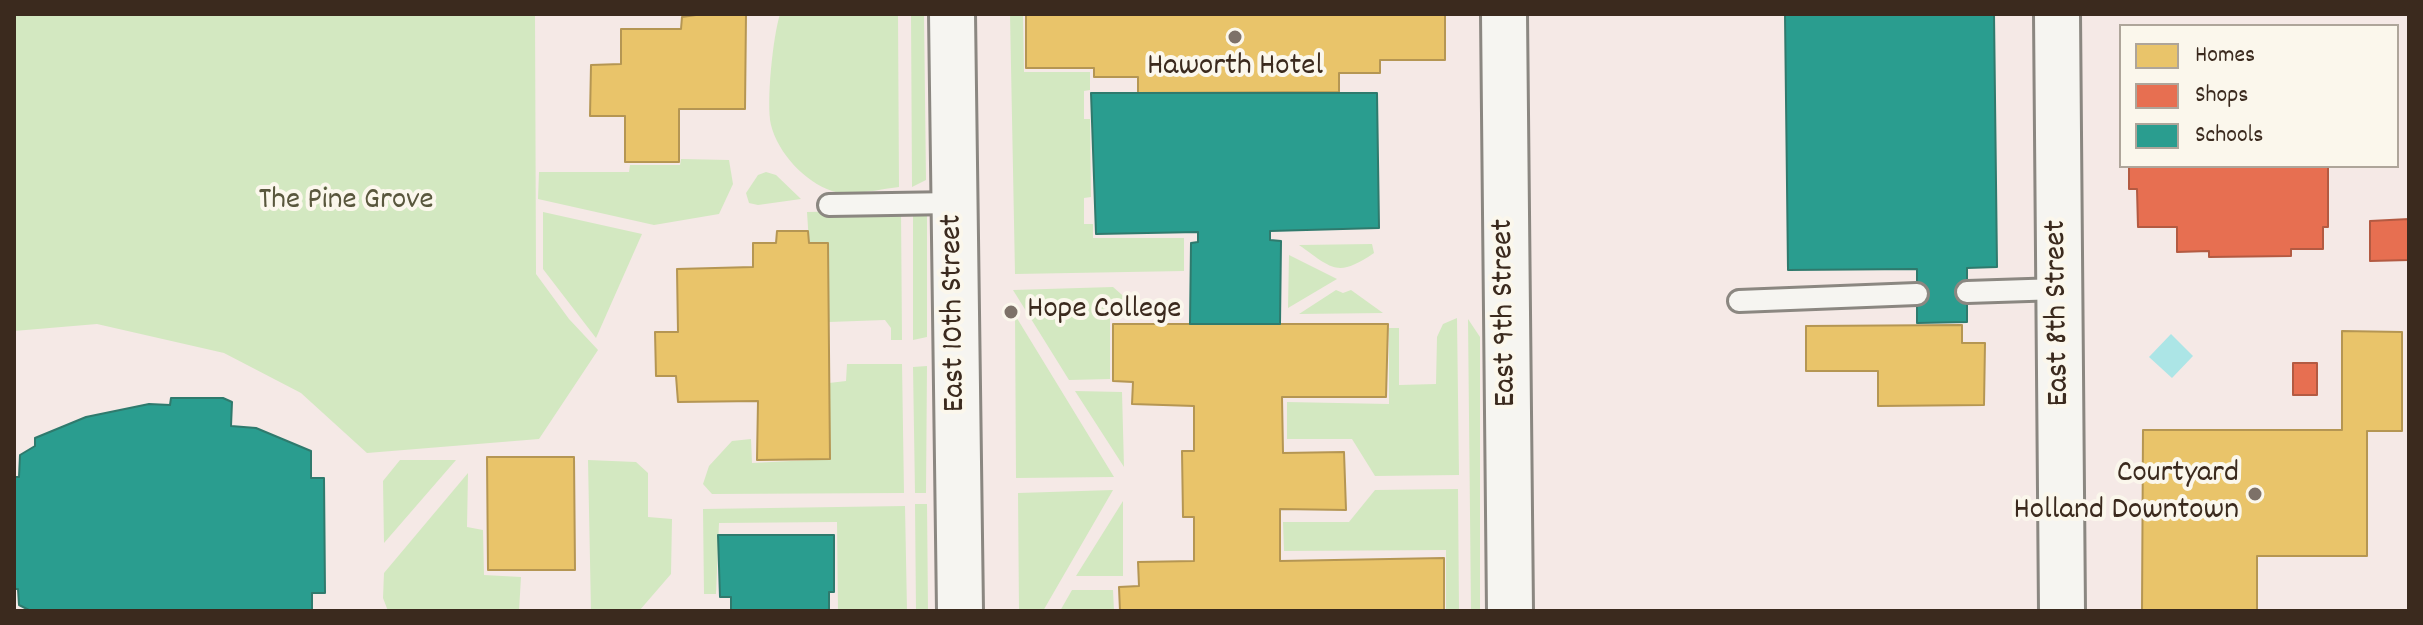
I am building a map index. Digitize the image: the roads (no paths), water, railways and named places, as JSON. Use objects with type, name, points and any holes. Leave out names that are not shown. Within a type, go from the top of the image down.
[{"type":"main road","name":"East 10th Street","points":[[952,14],[960,611]]},
{"type":"main road","name":"East 9th Street","points":[[1504,14],[1510,611]]},
{"type":"main road","name":"East 8th Street","points":[[2057,14],[2062,611]]},
{"type":"lane","points":[[829,205],[954,203]]},
{"type":"lane","points":[[1967,292],[2059,289]]},
{"type":"lane","points":[[1739,301],[1917,294]]},
{"type":"water","points":[[2171,334],[2193,356],[2172,378],[2149,357]]},
{"type":"place","name":"Haworth Hotel","points":[[1235,37]]},
{"type":"place","name":"Hope College","points":[[1011,312]]},
{"type":"place","name":"Courtyard Holland Downtown","points":[[2255,494]]},
{"type":"park label","name":"The Pine Grove","points":[[346,203]]}]
